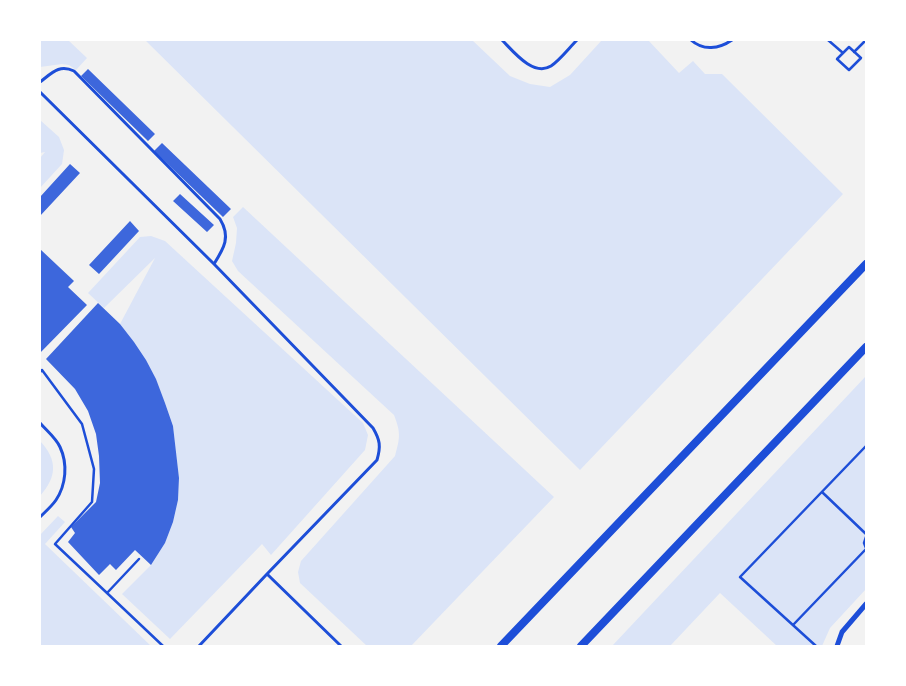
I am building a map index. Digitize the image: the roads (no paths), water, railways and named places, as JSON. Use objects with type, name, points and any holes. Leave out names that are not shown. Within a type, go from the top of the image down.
[{"type":"street","points":[[501,646],[866,264]]},
{"type":"street","points":[[581,646],[866,348]]},
{"type":"street","points":[[837,646],[842,632],[866,604]]},
{"type":"lane","points":[[502,40],[527,64],[539,69],[552,66],[577,40]]},
{"type":"lane","points":[[691,40],[695,44],[708,48],[722,46],[732,40]]},
{"type":"lane","points":[[40,82],[59,68],[74,71],[220,219],[226,232],[226,240],[224,248],[214,264]]},
{"type":"lane","points":[[40,92],[214,264],[372,428],[379,438],[380,449],[377,460],[200,646]]},
{"type":"lane","points":[[40,423],[60,446],[65,460],[65,474],[62,488],[56,501],[40,517]]},
{"type":"lane","points":[[267,574],[340,646]]}]
